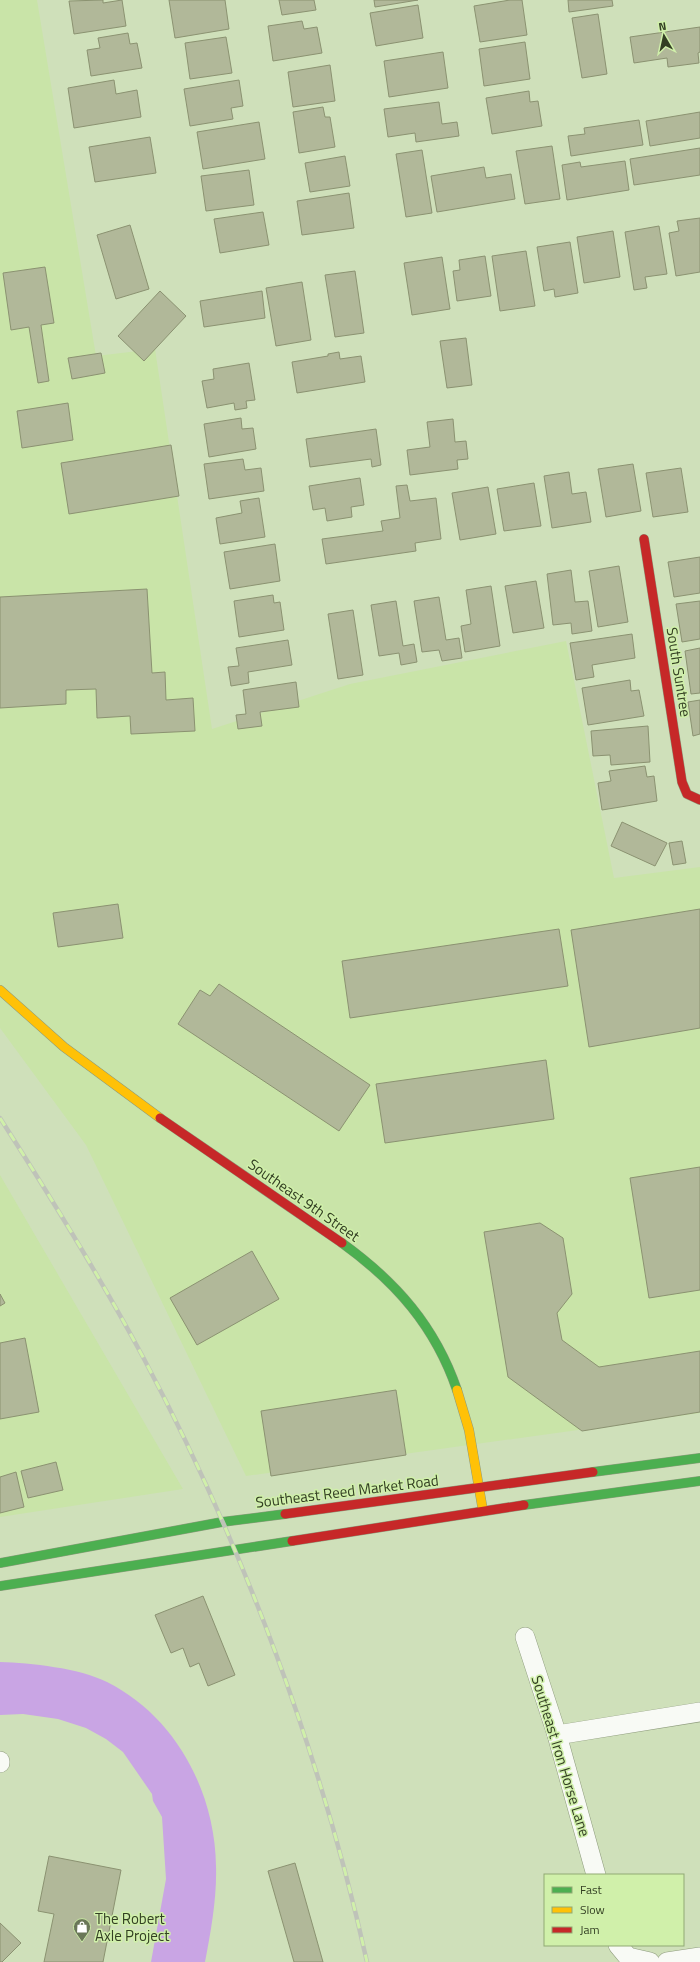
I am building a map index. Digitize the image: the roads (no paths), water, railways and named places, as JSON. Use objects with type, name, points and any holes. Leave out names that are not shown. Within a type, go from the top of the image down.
[{"type":"main road","name":"South Suntree","points":[[644,539],[682,782],[687,794],[700,800]]},
{"type":"main road","name":"Southeast 9th Street","points":[[0,990],[43,1031],[85,1064],[336,1239],[384,1277],[403,1297],[412,1307],[440,1349],[457,1387],[469,1428],[480,1488],[482,1511]]},
{"type":"main road","name":"Southeast Reed Market Road","points":[[0,1563],[222,1522],[700,1458]]},
{"type":"main road","points":[[0,1586],[482,1511],[700,1481]]},
{"type":"street","name":"Southeast Iron Horse Lane","points":[[525,1637],[557,1735],[596,1874]]},
{"type":"street","points":[[557,1735],[700,1712]]},
{"type":"street","points":[[619,1946],[628,1957],[650,1962]]},
{"type":"street","points":[[667,1962],[700,1957]]},
{"type":"railway","points":[[0,1118],[74,1236],[126,1326],[179,1428],[214,1502],[246,1576],[302,1729],[327,1806],[367,1962]]},
{"type":"place","name":"The Robert Axle Project","points":[[82,1942]]}]
